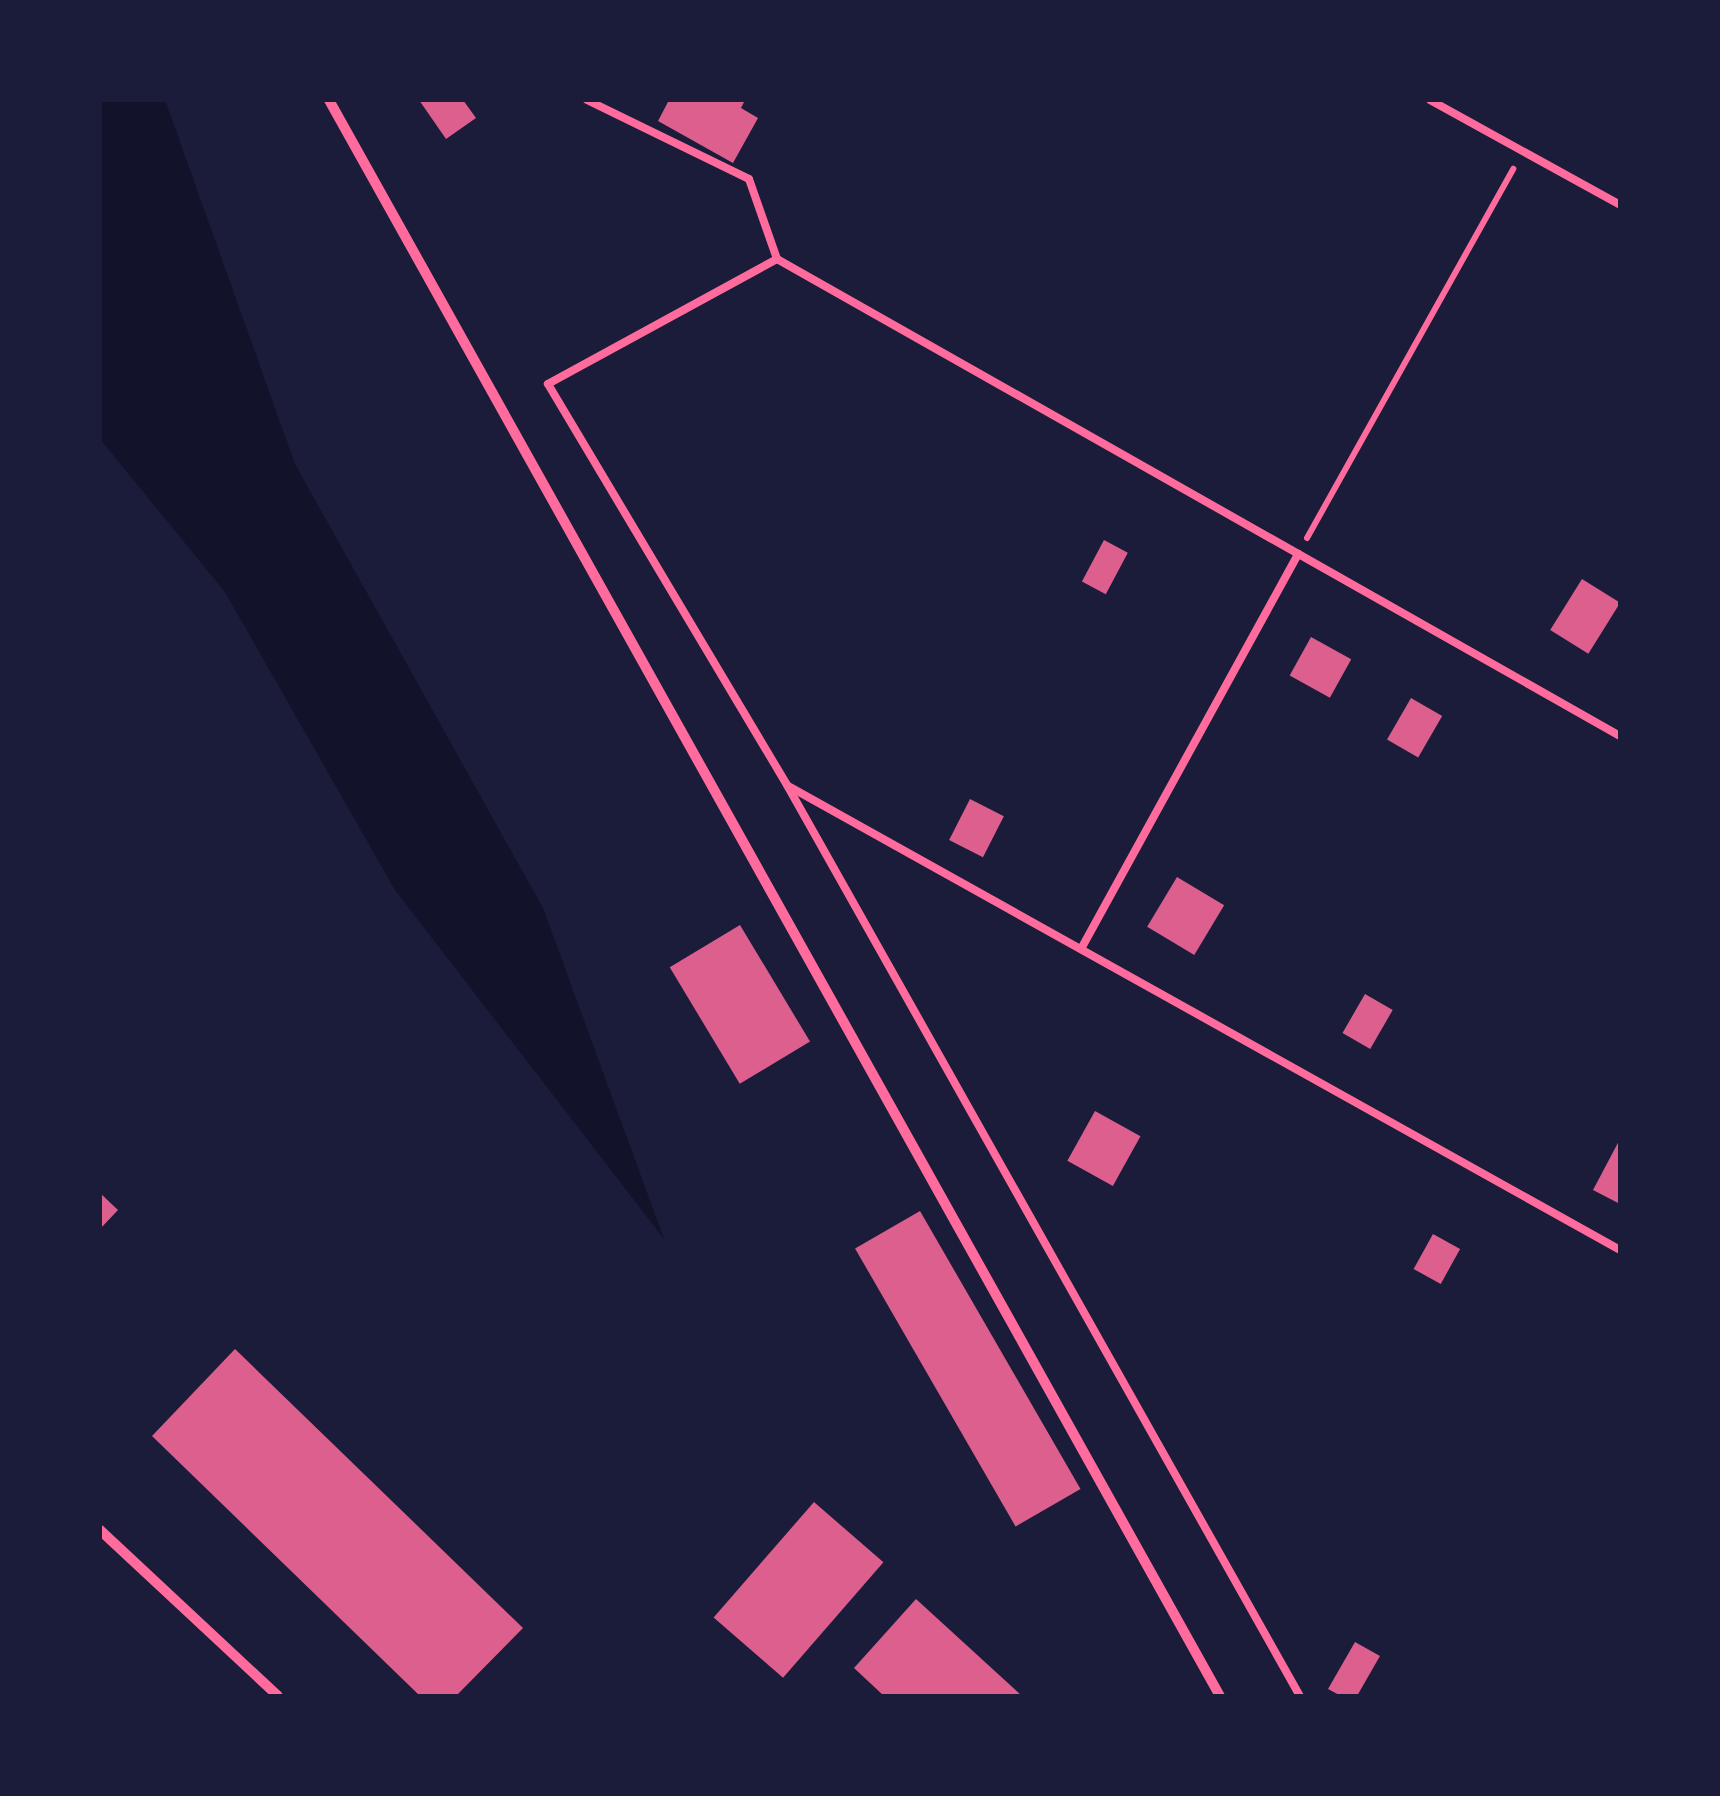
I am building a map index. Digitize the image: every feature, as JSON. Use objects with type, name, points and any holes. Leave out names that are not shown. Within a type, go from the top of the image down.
[{"type":"street","points":[[329,100],[1220,1696]]},
{"type":"street","points":[[100,1530],[278,1696]]},
{"type":"lane","points":[[587,100],[749,179],[777,259],[1620,736]]},
{"type":"lane","points":[[1430,100],[1620,205]]},
{"type":"lane","points":[[777,259],[548,384],[787,785],[1300,1696]]},
{"type":"lane","points":[[1081,949],[1298,554]]},
{"type":"lane","points":[[787,785],[1620,1250]]},
{"type":"path","points":[[1298,554],[1524,150]]},
{"type":"shaded area","points":[[100,100],[165,100],[295,464],[543,908],[664,1239],[395,890],[225,592],[100,439]]},
{"type":"building","points":[[419,100],[463,100],[476,118],[446,139]]},
{"type":"building","points":[[669,100],[745,100],[741,108],[758,118],[733,163],[658,121]]},
{"type":"building","points":[[1104,540],[1128,553],[1106,594],[1082,581]]},
{"type":"building","points":[[1582,579],[1620,603],[1588,654],[1550,630]]},
{"type":"building","points":[[1311,637],[1351,659],[1330,698],[1290,675]]},
{"type":"building","points":[[1411,698],[1442,716],[1418,758],[1387,740]]},
{"type":"building","points":[[970,799],[1004,816],[983,857],[949,840]]},
{"type":"building","points":[[1177,877],[1224,905],[1194,955],[1147,927]]},
{"type":"building","points":[[740,925],[810,1042],[740,1084],[670,967]]},
{"type":"building","points":[[1365,994],[1393,1010],[1370,1049],[1342,1033]]},
{"type":"building","points":[[1095,1111],[1140,1136],[1113,1186],[1067,1161]]},
{"type":"building","points":[[1620,1139],[1620,1204],[1593,1190]]},
{"type":"building","points":[[100,1193],[118,1210],[100,1229]]},
{"type":"building","points":[[920,1211],[1080,1489],[1016,1526],[855,1248]]},
{"type":"building","points":[[1433,1234],[1460,1249],[1441,1284],[1414,1269]]},
{"type":"building","points":[[235,1349],[523,1628],[456,1696],[420,1696],[152,1436]]},
{"type":"building","points":[[814,1502],[883,1562],[783,1678],[714,1617]]},
{"type":"building","points":[[916,1599],[1022,1696],[884,1696],[854,1668]]},
{"type":"building","points":[[1355,1642],[1380,1656],[1357,1696],[1341,1696],[1328,1689]]}]
